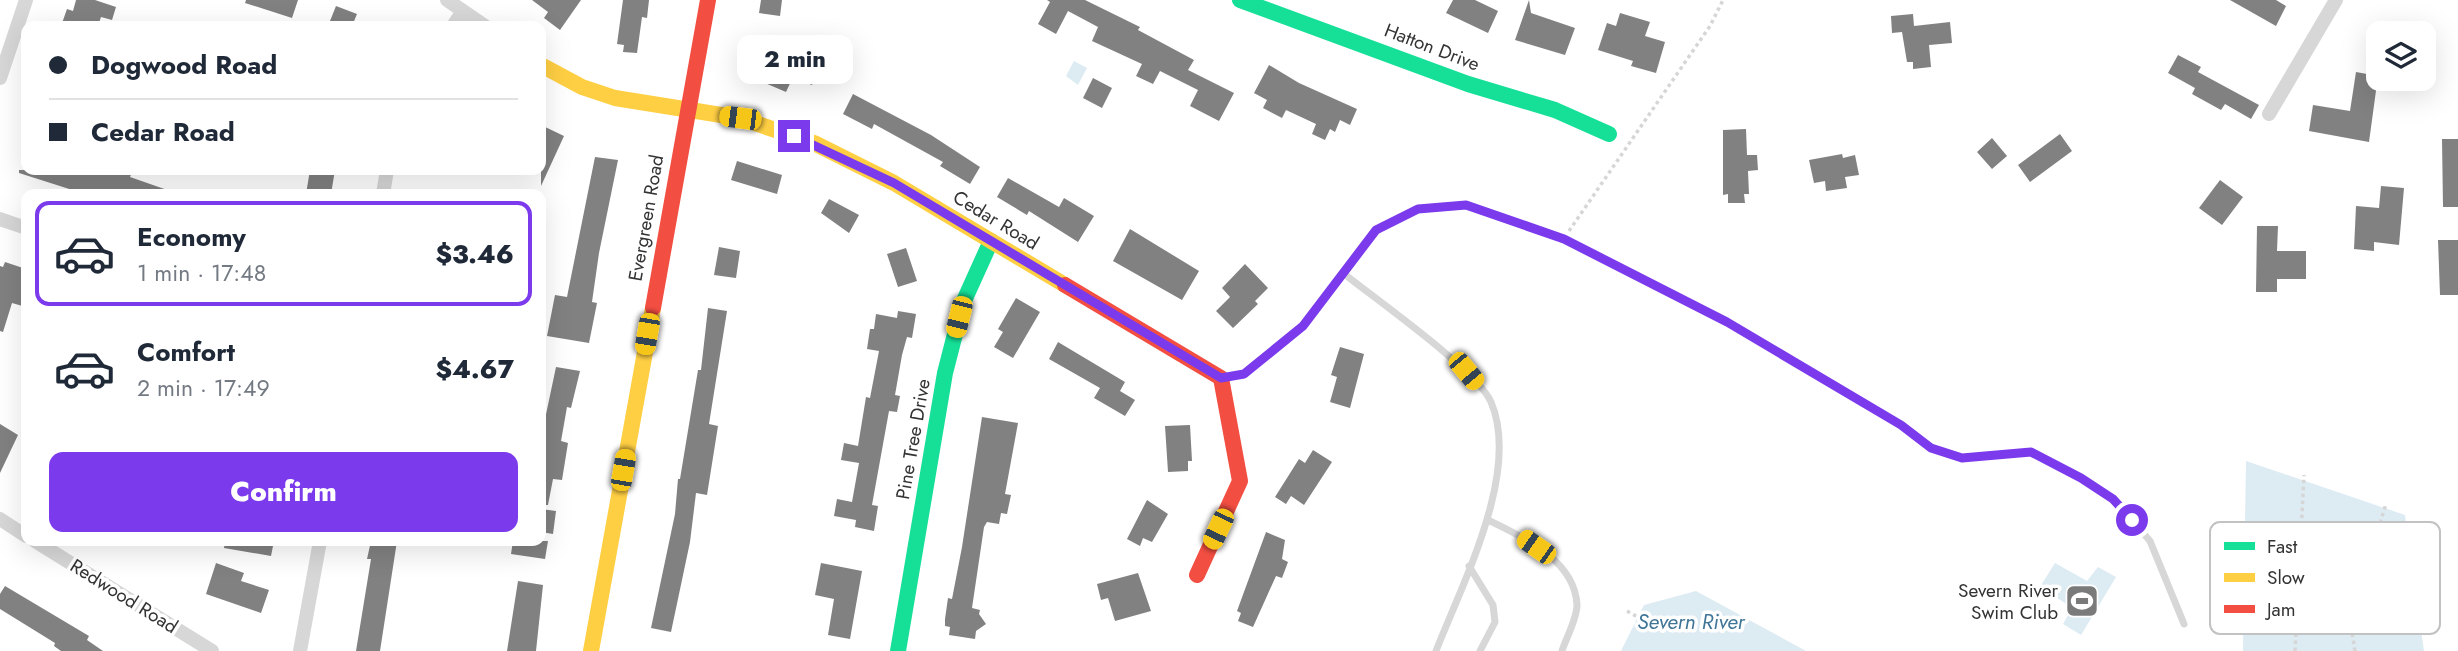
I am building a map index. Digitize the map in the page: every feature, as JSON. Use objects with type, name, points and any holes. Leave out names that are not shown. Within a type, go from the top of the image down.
[{"type":"street","points":[[0,78],[26,0]]},
{"type":"street","points":[[447,0],[478,21]]},
{"type":"street","name":"Evergreen Road","points":[[591,651],[708,0]]},
{"type":"street","name":"Hatton Drive","points":[[1240,0],[1468,84],[1555,110],[1609,134]]},
{"type":"street","points":[[2269,114],[2336,0]]},
{"type":"street","points":[[456,21],[463,10]]},
{"type":"street","name":"Cedar Road","points":[[546,68],[582,87],[615,98],[740,118],[814,143],[894,183],[1221,378]]},
{"type":"street","points":[[0,219],[21,226]]},
{"type":"street","name":"Pine Tree Drive","points":[[898,651],[945,373],[963,303],[991,241]]},
{"type":"street","points":[[1197,575],[1240,481],[1221,378]]},
{"type":"street","points":[[0,519],[21,533]]},
{"type":"street","name":"Redwood Road","points":[[43,546],[212,651]]},
{"type":"street","points":[[300,651],[319,546]]},
{"type":"lane","points":[[1221,378],[1244,374],[1303,326],[1376,230],[1418,209],[1466,205],[1564,239],[1727,322],[1901,425],[1931,448],[1962,458],[2031,452],[2081,478],[2113,499],[2150,541],[2184,624]]},
{"type":"lane","points":[[1343,273],[1466,371],[1491,401],[1499,438],[1493,507],[1436,651]]},
{"type":"lane","points":[[1488,520],[1527,541],[1554,560],[1572,578],[1577,607],[1562,651]]},
{"type":"lane","points":[[1469,566],[1493,605],[1495,622],[1480,651]]},
{"type":"path","points":[[1564,239],[1710,26],[1723,0]]},
{"type":"path","points":[[2302,522],[2304,476]]},
{"type":"path","points":[[2381,522],[2386,505]]},
{"type":"path","points":[[1627,611],[1651,625]]},
{"type":"water","points":[[1074,61],[1087,68],[1078,85],[1066,76]]},
{"type":"water","points":[[2246,461],[2405,515],[2406,522],[2245,522]]},
{"type":"water","name":"Severn River Swim Club","points":[[2055,563],[2087,581],[2098,567],[2116,577],[2081,635],[2063,624],[2072,608],[2047,591],[2042,593],[2038,590]]},
{"type":"water","name":"Severn River","points":[[1696,591],[1806,651],[1621,651],[1644,605]]},
{"type":"water","points":[[2243,634],[2422,634],[2424,651],[2243,651]]},
{"type":"building","points":[[76,0],[95,0],[116,7],[112,20],[101,17],[100,21],[63,21],[67,9],[73,11]]},
{"type":"building","points":[[246,0],[298,0],[292,18],[245,3]]},
{"type":"building","points":[[532,0],[581,0],[560,30],[544,18],[548,12]]},
{"type":"building","points":[[623,0],[649,0],[647,18],[642,17],[637,53],[623,52],[624,45],[617,44]]},
{"type":"building","points":[[761,0],[782,0],[780,16],[759,13]]},
{"type":"building","points":[[1047,0],[1085,0],[1140,27],[1138,30],[1194,60],[1188,70],[1234,93],[1219,121],[1190,106],[1198,90],[1160,71],[1153,84],[1136,76],[1142,64],[1092,41],[1098,27],[1068,11],[1056,34],[1038,24],[1050,2]]},
{"type":"building","points":[[1453,0],[1475,0],[1498,11],[1488,33],[1446,13]]},
{"type":"building","points":[[1529,0],[1531,13],[1575,28],[1565,55],[1515,40]]},
{"type":"building","points":[[2230,0],[2276,0],[2286,6],[2276,26]]},
{"type":"building","points":[[336,6],[357,14],[354,21],[330,21]]},
{"type":"building","points":[[1620,13],[1650,22],[1645,36],[1665,42],[1656,73],[1631,66],[1633,61],[1598,50],[1607,23],[1616,26]]},
{"type":"building","points":[[1913,14],[1914,26],[1950,22],[1952,43],[1929,45],[1931,67],[1913,69],[1913,62],[1907,62],[1902,32],[1892,33],[1891,16]]},
{"type":"building","points":[[760,42],[796,58],[798,53],[814,60],[811,65],[819,68],[812,85],[793,77],[786,92],[765,83],[771,70],[751,61]]},
{"type":"building","points":[[2178,55],[2201,67],[2198,72],[2259,105],[2251,119],[2225,104],[2221,110],[2192,94],[2195,88],[2168,73]]},
{"type":"building","points":[[1269,65],[1299,83],[1357,109],[1350,125],[1340,120],[1335,132],[1330,129],[1325,140],[1312,134],[1316,124],[1286,110],[1282,118],[1263,108],[1267,100],[1254,93]]},
{"type":"building","points":[[2356,72],[2366,74],[2366,91],[2376,91],[2369,142],[2309,131],[2313,105],[2350,111]]},
{"type":"building","points":[[1093,78],[1112,88],[1102,108],[1083,98]]},
{"type":"building","points":[[853,94],[931,135],[980,167],[970,184],[940,166],[943,162],[874,124],[872,129],[843,114]]},
{"type":"building","points":[[546,127],[564,136],[541,186],[541,175],[546,175]]},
{"type":"building","points":[[1746,129],[1747,155],[1757,155],[1758,170],[1748,171],[1749,194],[1744,194],[1745,203],[1728,203],[1728,194],[1723,195],[1723,130]]},
{"type":"building","points":[[2060,134],[2072,151],[2030,182],[2018,165]]},
{"type":"building","points":[[1992,138],[2007,156],[1992,169],[1977,152]]},
{"type":"building","points":[[2442,139],[2458,139],[2458,207],[2443,207]]},
{"type":"building","points":[[1842,154],[1843,158],[1855,155],[1859,175],[1845,177],[1847,188],[1826,191],[1825,181],[1814,183],[1809,160]]},
{"type":"building","points":[[595,157],[618,160],[599,253],[592,302],[597,303],[589,343],[547,336],[555,295],[567,297]]},
{"type":"building","points":[[737,161],[782,175],[777,194],[731,180]]},
{"type":"building","points":[[25,175],[131,175],[130,177],[164,189],[69,189]]},
{"type":"building","points":[[309,175],[334,175],[332,189],[307,189]]},
{"type":"building","points":[[1008,178],[1059,207],[1064,198],[1094,216],[1078,242],[1029,211],[1027,215],[997,197]]},
{"type":"building","points":[[2220,180],[2243,197],[2222,225],[2199,208]]},
{"type":"building","points":[[2381,186],[2404,188],[2399,245],[2374,242],[2374,251],[2354,249],[2356,206],[2379,208]]},
{"type":"building","points":[[829,199],[859,215],[849,233],[821,213]]},
{"type":"building","points":[[2257,226],[2278,226],[2277,251],[2306,251],[2306,279],[2277,279],[2277,292],[2256,292]]},
{"type":"building","points":[[1130,229],[1199,271],[1182,300],[1113,261]]},
{"type":"building","points":[[2438,240],[2458,240],[2458,295],[2440,295]]},
{"type":"building","points":[[719,247],[740,251],[736,278],[714,275]]},
{"type":"building","points":[[906,248],[917,281],[898,287],[887,254]]},
{"type":"building","points":[[5,262],[21,267],[21,306],[12,303],[3,332],[0,331],[0,266],[3,267]]},
{"type":"building","points":[[1245,264],[1268,288],[1255,301],[1258,304],[1233,328],[1216,311],[1230,297],[1222,288]]},
{"type":"building","points":[[1016,298],[1040,312],[1013,358],[994,347],[1003,332],[998,329]]},
{"type":"building","points":[[708,308],[727,311],[709,424],[718,426],[707,495],[696,493],[690,542],[671,632],[651,628],[675,514],[678,479],[698,370],[701,370]]},
{"type":"building","points":[[898,311],[916,314],[912,338],[907,337],[902,355],[895,395],[900,396],[897,412],[889,411],[872,505],[878,506],[874,531],[855,527],[856,520],[834,516],[837,499],[852,502],[859,463],[841,460],[844,443],[858,446],[866,397],[870,398],[879,351],[867,349],[870,329],[874,329],[876,314],[897,318]]},
{"type":"building","points":[[1058,342],[1125,382],[1120,391],[1135,400],[1125,416],[1094,398],[1100,388],[1049,359]]},
{"type":"building","points":[[1340,347],[1364,354],[1350,408],[1330,402],[1337,377],[1331,375]]},
{"type":"building","points":[[556,367],[580,371],[571,408],[567,407],[561,441],[568,443],[562,480],[553,479],[548,505],[546,505],[546,414]]},
{"type":"building","points":[[982,417],[1018,423],[1005,494],[1011,495],[1007,514],[1001,513],[999,524],[987,522],[984,527],[972,608],[980,610],[979,614],[986,624],[976,631],[975,639],[949,635],[950,627],[945,626],[945,619],[948,598],[952,599],[962,547]]},
{"type":"building","points":[[0,424],[18,435],[0,473]]},
{"type":"building","points":[[1190,425],[1192,461],[1188,461],[1188,471],[1168,472],[1165,426]]},
{"type":"building","points":[[1313,450],[1332,462],[1304,505],[1291,496],[1286,504],[1275,497],[1299,459],[1305,463]]},
{"type":"building","points":[[1147,500],[1168,514],[1152,542],[1143,538],[1140,546],[1127,539]]},
{"type":"building","points":[[546,510],[556,511],[553,534],[546,533]]},
{"type":"building","points":[[1266,532],[1285,540],[1282,559],[1288,562],[1282,578],[1276,576],[1253,627],[1238,621],[1241,613],[1237,611]]},
{"type":"building","points":[[548,541],[545,559],[511,554],[512,546],[546,546]]},
{"type":"building","points":[[224,546],[273,546],[271,556]]},
{"type":"building","points":[[370,546],[396,546],[380,651],[356,651],[371,559],[367,559]]},
{"type":"building","points":[[216,563],[244,573],[241,581],[269,590],[261,613],[206,594]]},
{"type":"building","points":[[821,563],[862,571],[850,639],[828,635],[834,599],[815,595]]},
{"type":"building","points":[[1138,573],[1151,611],[1115,621],[1108,598],[1101,600],[1097,584]]},
{"type":"building","points":[[518,581],[543,585],[536,651],[507,651]]},
{"type":"building","points":[[5,586],[89,636],[87,640],[103,651],[61,651],[54,646],[55,643],[0,609],[0,594]]},
{"type":"traffic: fast","points":[[1240,0],[1468,84],[1555,110],[1609,134]]},
{"type":"traffic: fast","points":[[898,651],[945,373],[963,303],[991,241]]},
{"type":"traffic: slow","points":[[546,68],[582,87],[615,98],[740,118],[814,143],[894,183],[1065,285]]},
{"type":"traffic: slow","points":[[591,651],[653,308]]},
{"type":"traffic: jam","points":[[653,308],[708,0]]},
{"type":"traffic: jam","points":[[1065,285],[1221,378],[1240,481],[1197,575]]},
{"type":"place","name":"Severn River Swim Club","points":[[2082,601]]},
{"type":"route","points":[[794,136],[855,162],[894,183],[1221,378],[1244,374],[1303,326],[1376,230],[1418,209],[1466,205],[1564,239],[1727,322],[1901,425],[1931,448],[1962,458],[2031,452],[2081,478],[2113,499],[2132,520]]}]
